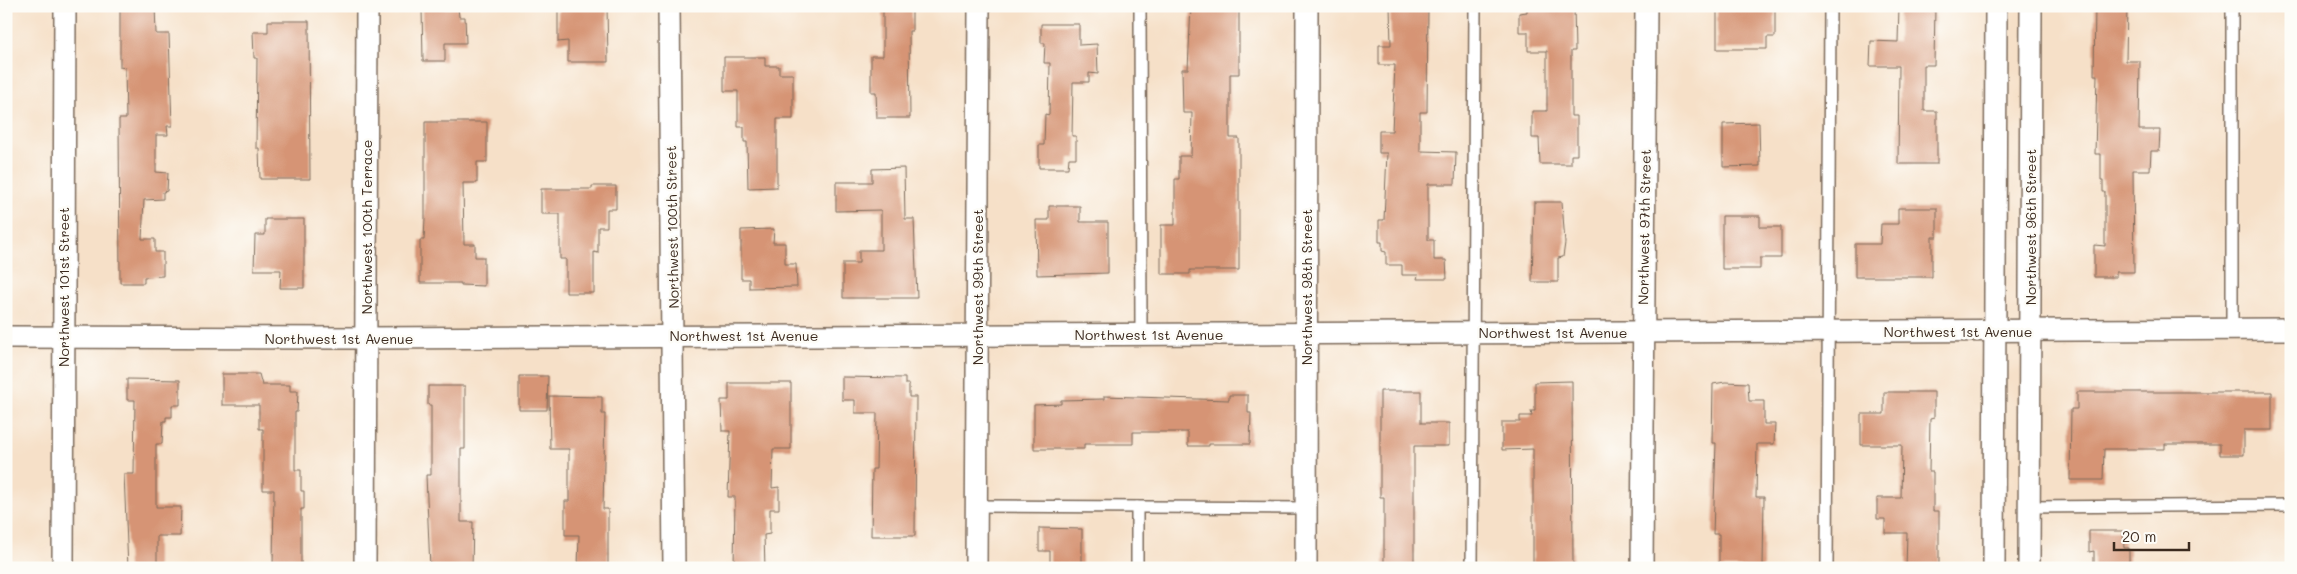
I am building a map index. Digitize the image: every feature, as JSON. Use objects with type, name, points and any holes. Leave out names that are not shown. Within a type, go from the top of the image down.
[{"type":"street","name":"Northwest 101st Street","points":[[63,568],[65,6]]},
{"type":"street","name":"Northwest 100th Terrace","points":[[365,568],[367,6]]},
{"type":"street","name":"Northwest 100th Street","points":[[669,6],[674,335],[674,568]]},
{"type":"street","name":"Northwest 99th Street","points":[[976,568],[978,6]]},
{"type":"street","name":"Northwest 98th Street","points":[[1306,568],[1307,6]]},
{"type":"street","name":"Northwest 97th Street","points":[[1642,568],[1646,6]]},
{"type":"street","points":[[1994,568],[1996,6]]},
{"type":"street","name":"Northwest 96th Street","points":[[2029,568],[2032,6]]},
{"type":"street","name":"Northwest 1st Avenue","points":[[6,337],[366,338],[674,335],[2291,329]]},
{"type":"lane","points":[[1140,6],[1140,334]]},
{"type":"lane","points":[[1472,568],[1475,6]]},
{"type":"lane","points":[[1827,568],[1830,6]]},
{"type":"lane","points":[[2232,6],[2232,330]]},
{"type":"lane","points":[[2029,507],[2291,505]]},
{"type":"lane","points":[[976,506],[1306,508]]},
{"type":"lane","points":[[1137,508],[1137,568]]},
{"type":"building","points":[[120,6],[155,6],[156,34],[169,34],[172,126],[167,126],[168,135],[156,135],[156,172],[168,173],[167,191],[163,192],[163,199],[144,200],[142,239],[155,239],[155,252],[163,252],[163,276],[144,277],[144,283],[120,283],[119,119],[126,119],[125,68],[120,67]]},
{"type":"building","points":[[558,6],[607,6],[608,62],[568,62],[568,41],[558,42]]},
{"type":"building","points":[[883,6],[912,6],[912,31],[909,31],[910,118],[877,118],[876,92],[871,92],[871,56],[883,56]]},
{"type":"building","points":[[1191,6],[1239,6],[1239,74],[1230,74],[1230,138],[1239,138],[1239,270],[1190,270],[1190,274],[1161,274],[1161,225],[1175,225],[1175,179],[1179,179],[1179,156],[1191,156],[1192,113],[1183,113],[1182,69],[1188,69]]},
{"type":"building","points":[[1390,6],[1428,6],[1427,112],[1420,112],[1420,151],[1456,152],[1455,184],[1428,184],[1428,240],[1434,240],[1434,260],[1446,260],[1447,279],[1417,279],[1418,275],[1402,275],[1402,265],[1386,265],[1386,252],[1382,251],[1382,242],[1379,242],[1379,220],[1384,220],[1387,153],[1379,153],[1379,131],[1392,131],[1395,65],[1379,65],[1379,45],[1391,45]]},
{"type":"building","points":[[1527,6],[1574,6],[1575,51],[1571,51],[1571,116],[1577,116],[1577,155],[1571,155],[1571,164],[1540,164],[1539,138],[1532,138],[1532,111],[1547,111],[1547,51],[1528,51],[1528,32],[1519,32],[1519,13],[1527,12]]},
{"type":"building","points":[[1717,6],[1775,6],[1775,37],[1767,37],[1767,49],[1717,49]]},
{"type":"building","points":[[1899,6],[1935,6],[1934,65],[1924,65],[1924,111],[1937,111],[1937,164],[1898,164],[1899,66],[1870,66],[1871,41],[1898,42]]},
{"type":"building","points":[[2095,6],[2127,6],[2126,61],[2140,61],[2139,130],[2160,130],[2159,151],[2151,151],[2150,170],[2133,170],[2134,272],[2116,272],[2116,277],[2094,277],[2094,245],[2105,246],[2105,192],[2103,192],[2103,180],[2101,180],[2101,154],[2095,154],[2097,75],[2094,75]]},
{"type":"building","points":[[422,8],[458,8],[459,17],[465,17],[466,43],[445,43],[445,61],[423,61]]},
{"type":"building","points":[[268,21],[309,21],[310,179],[260,179],[259,148],[256,148],[257,58],[254,58],[253,32],[268,32]]},
{"type":"building","points":[[1041,24],[1079,24],[1079,45],[1097,44],[1098,74],[1089,73],[1089,82],[1073,82],[1072,136],[1076,136],[1076,158],[1069,158],[1068,168],[1039,168],[1039,145],[1044,145],[1045,114],[1049,115],[1050,63],[1044,63],[1045,43],[1041,43]]},
{"type":"building","points":[[724,57],[765,57],[765,66],[779,66],[779,74],[793,74],[793,119],[777,119],[777,187],[748,188],[747,142],[744,142],[744,127],[738,127],[738,91],[724,91]]},
{"type":"building","points":[[425,122],[487,122],[487,162],[477,162],[477,183],[463,183],[464,244],[475,244],[475,257],[484,257],[484,286],[461,285],[461,283],[420,283],[420,240],[424,240],[425,218]]},
{"type":"building","points":[[1759,123],[1760,166],[1723,167],[1723,124]]},
{"type":"building","points":[[904,168],[905,219],[914,219],[917,298],[843,298],[843,263],[859,263],[859,250],[881,250],[881,210],[836,211],[836,182],[872,182],[872,169]]},
{"type":"building","points":[[592,186],[616,186],[616,209],[607,209],[607,227],[598,227],[598,253],[594,252],[594,293],[566,293],[566,259],[560,259],[560,214],[541,214],[541,189],[592,189]]},
{"type":"building","points":[[1534,202],[1562,202],[1565,243],[1563,257],[1558,258],[1558,282],[1532,282]]},
{"type":"building","points":[[1049,206],[1080,206],[1080,222],[1108,222],[1108,273],[1037,275],[1036,220],[1049,220]]},
{"type":"building","points":[[1898,208],[1937,208],[1937,237],[1932,237],[1932,277],[1855,277],[1855,244],[1880,244],[1881,224],[1898,224]]},
{"type":"building","points":[[1722,216],[1760,216],[1760,227],[1781,227],[1781,258],[1760,258],[1760,269],[1722,269]]},
{"type":"building","points":[[265,219],[304,219],[304,288],[280,288],[281,270],[254,270],[255,235],[265,235]]},
{"type":"building","points":[[774,229],[773,243],[785,243],[785,264],[796,264],[797,287],[749,288],[749,279],[741,279],[741,230]]},
{"type":"building","points":[[222,374],[259,374],[262,385],[290,385],[290,391],[298,391],[297,412],[295,412],[295,470],[301,470],[301,491],[304,491],[304,509],[301,509],[301,568],[273,568],[274,490],[263,490],[263,429],[259,429],[259,405],[222,405]]},
{"type":"building","points":[[519,376],[548,376],[547,410],[519,410]]},
{"type":"building","points":[[842,377],[905,378],[905,384],[909,384],[909,397],[916,397],[915,536],[871,536],[872,469],[876,469],[877,413],[855,413],[855,400],[842,400]]},
{"type":"building","points":[[127,379],[180,380],[180,405],[172,405],[172,417],[166,417],[166,421],[163,421],[162,444],[156,444],[156,507],[181,507],[180,536],[157,536],[157,568],[128,568],[124,474],[134,474],[135,400],[127,400]]},
{"type":"building","points":[[1572,381],[1573,568],[1533,568],[1533,449],[1502,450],[1502,422],[1520,422],[1520,416],[1532,416],[1531,411],[1535,411],[1535,382]]},
{"type":"building","points":[[1725,382],[1748,383],[1749,401],[1764,401],[1764,424],[1775,424],[1774,444],[1757,444],[1756,497],[1764,497],[1763,568],[1719,568],[1719,534],[1713,534],[1716,443],[1712,443],[1713,384]]},
{"type":"building","points":[[729,383],[791,383],[791,449],[773,449],[772,488],[779,487],[779,509],[770,509],[770,534],[764,535],[765,568],[734,568],[735,497],[728,497],[730,431],[722,431],[721,400],[729,400]]},
{"type":"building","points":[[428,386],[465,386],[465,449],[461,449],[461,522],[473,522],[472,568],[430,568],[426,475],[431,475],[431,405],[428,405]]},
{"type":"building","points":[[1380,391],[1421,391],[1421,423],[1449,423],[1449,446],[1414,446],[1414,568],[1384,568],[1384,497],[1380,497]]},
{"type":"building","points":[[1884,392],[1934,392],[1934,418],[1930,419],[1929,472],[1933,472],[1933,511],[1939,511],[1939,568],[1906,568],[1907,533],[1885,533],[1885,519],[1877,519],[1877,498],[1901,498],[1902,445],[1861,445],[1861,414],[1884,414]]},
{"type":"building","points":[[2077,392],[2272,392],[2272,430],[2244,430],[2244,455],[2220,455],[2220,444],[2165,444],[2165,449],[2104,449],[2103,480],[2070,480],[2071,409],[2077,409]]},
{"type":"building","points":[[1229,395],[1248,395],[1248,413],[1251,413],[1250,444],[1188,446],[1188,432],[1133,432],[1133,444],[1084,444],[1084,449],[1034,449],[1034,405],[1061,404],[1061,400],[1104,399],[1104,396],[1229,400]]},
{"type":"building","points":[[549,396],[602,397],[602,414],[605,414],[603,509],[608,509],[608,568],[578,568],[579,535],[565,535],[565,501],[569,501],[569,449],[550,449]]},
{"type":"building","points":[[1039,528],[1082,529],[1082,568],[1050,568],[1050,551],[1039,551]]},
{"type":"building","points":[[2089,531],[2123,531],[2124,548],[2129,548],[2129,568],[2094,568],[2094,551],[2089,552]]}]
